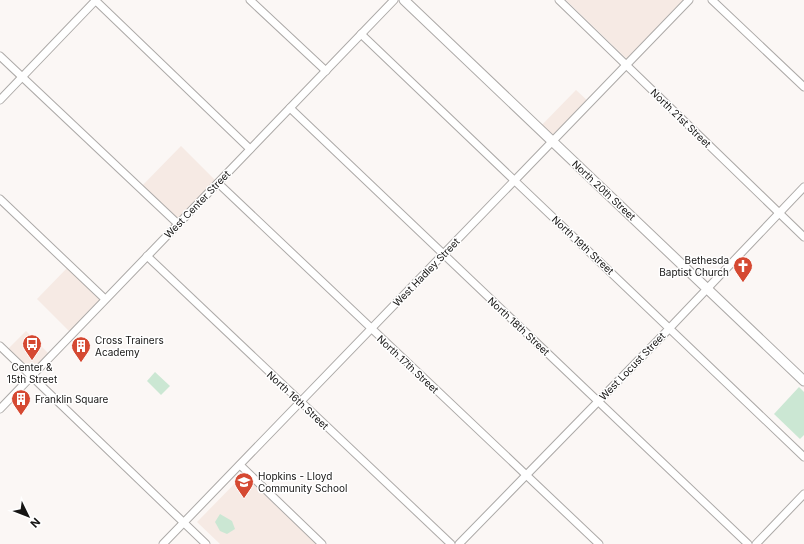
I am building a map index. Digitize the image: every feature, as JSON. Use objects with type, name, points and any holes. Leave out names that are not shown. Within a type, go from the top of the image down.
[{"type":"main road","name":"North 20th Street","points":[[404,0],[804,380]]},
{"type":"street","points":[[0,100],[96,0],[250,149]]},
{"type":"street","points":[[250,0],[326,71]]},
{"type":"street","name":"West Center Street","points":[[0,409],[394,0]]},
{"type":"street","name":"North 21st Street","points":[[559,0],[804,236]]},
{"type":"street","name":"West Hadley Street","points":[[163,544],[689,0]]},
{"type":"street","points":[[712,0],[804,87]]},
{"type":"street","name":"North 19th Street","points":[[361,34],[804,456]]},
{"type":"street","points":[[0,56],[178,224]]},
{"type":"street","name":"North 18th Street","points":[[290,108],[748,544]]},
{"type":"street","name":"North 17th Street","points":[[218,183],[599,544]]},
{"type":"street","name":"West Locust Street","points":[[459,544],[670,328],[804,188]]},
{"type":"street","points":[[0,199],[105,299]]},
{"type":"street","name":"North 16th Street","points":[[147,256],[450,544]]},
{"type":"street","points":[[0,346],[206,544]]},
{"type":"street","points":[[240,465],[322,544]]},
{"type":"street","points":[[756,544],[804,494]]},
{"type":"shaded area","points":[[566,0],[683,0],[627,59]]},
{"type":"shaded area","points":[[576,90],[590,103],[553,141],[539,128]]},
{"type":"shaded area","points":[[181,146],[218,183],[178,224],[140,188]]},
{"type":"shaded area","points":[[70,265],[105,299],[72,334],[37,299]]},
{"type":"shaded area","points":[[26,331],[51,356],[31,376],[6,351]]},
{"type":"shaded area","name":"Hopkins - Lloyd Community School","points":[[243,475],[317,544],[220,544],[197,522]]},
{"type":"green space","points":[[155,372],[170,386],[161,395],[147,381]]},
{"type":"green space","points":[[799,387],[804,392],[804,435],[800,439],[774,414]]},
{"type":"green space","points":[[220,514],[232,521],[235,529],[227,534],[220,531],[215,522]]},
{"type":"place","name":"Bethesda Baptist Church","points":[[743,283]]},
{"type":"place","name":"Center & 15th Street","points":[[32,361]]},
{"type":"place","name":"Cross Trainers Academy","points":[[81,363]]},
{"type":"place","name":"Franklin Square","points":[[21,416]]},
{"type":"place","name":"Hopkins - Lloyd Community School","points":[[244,499]]}]
